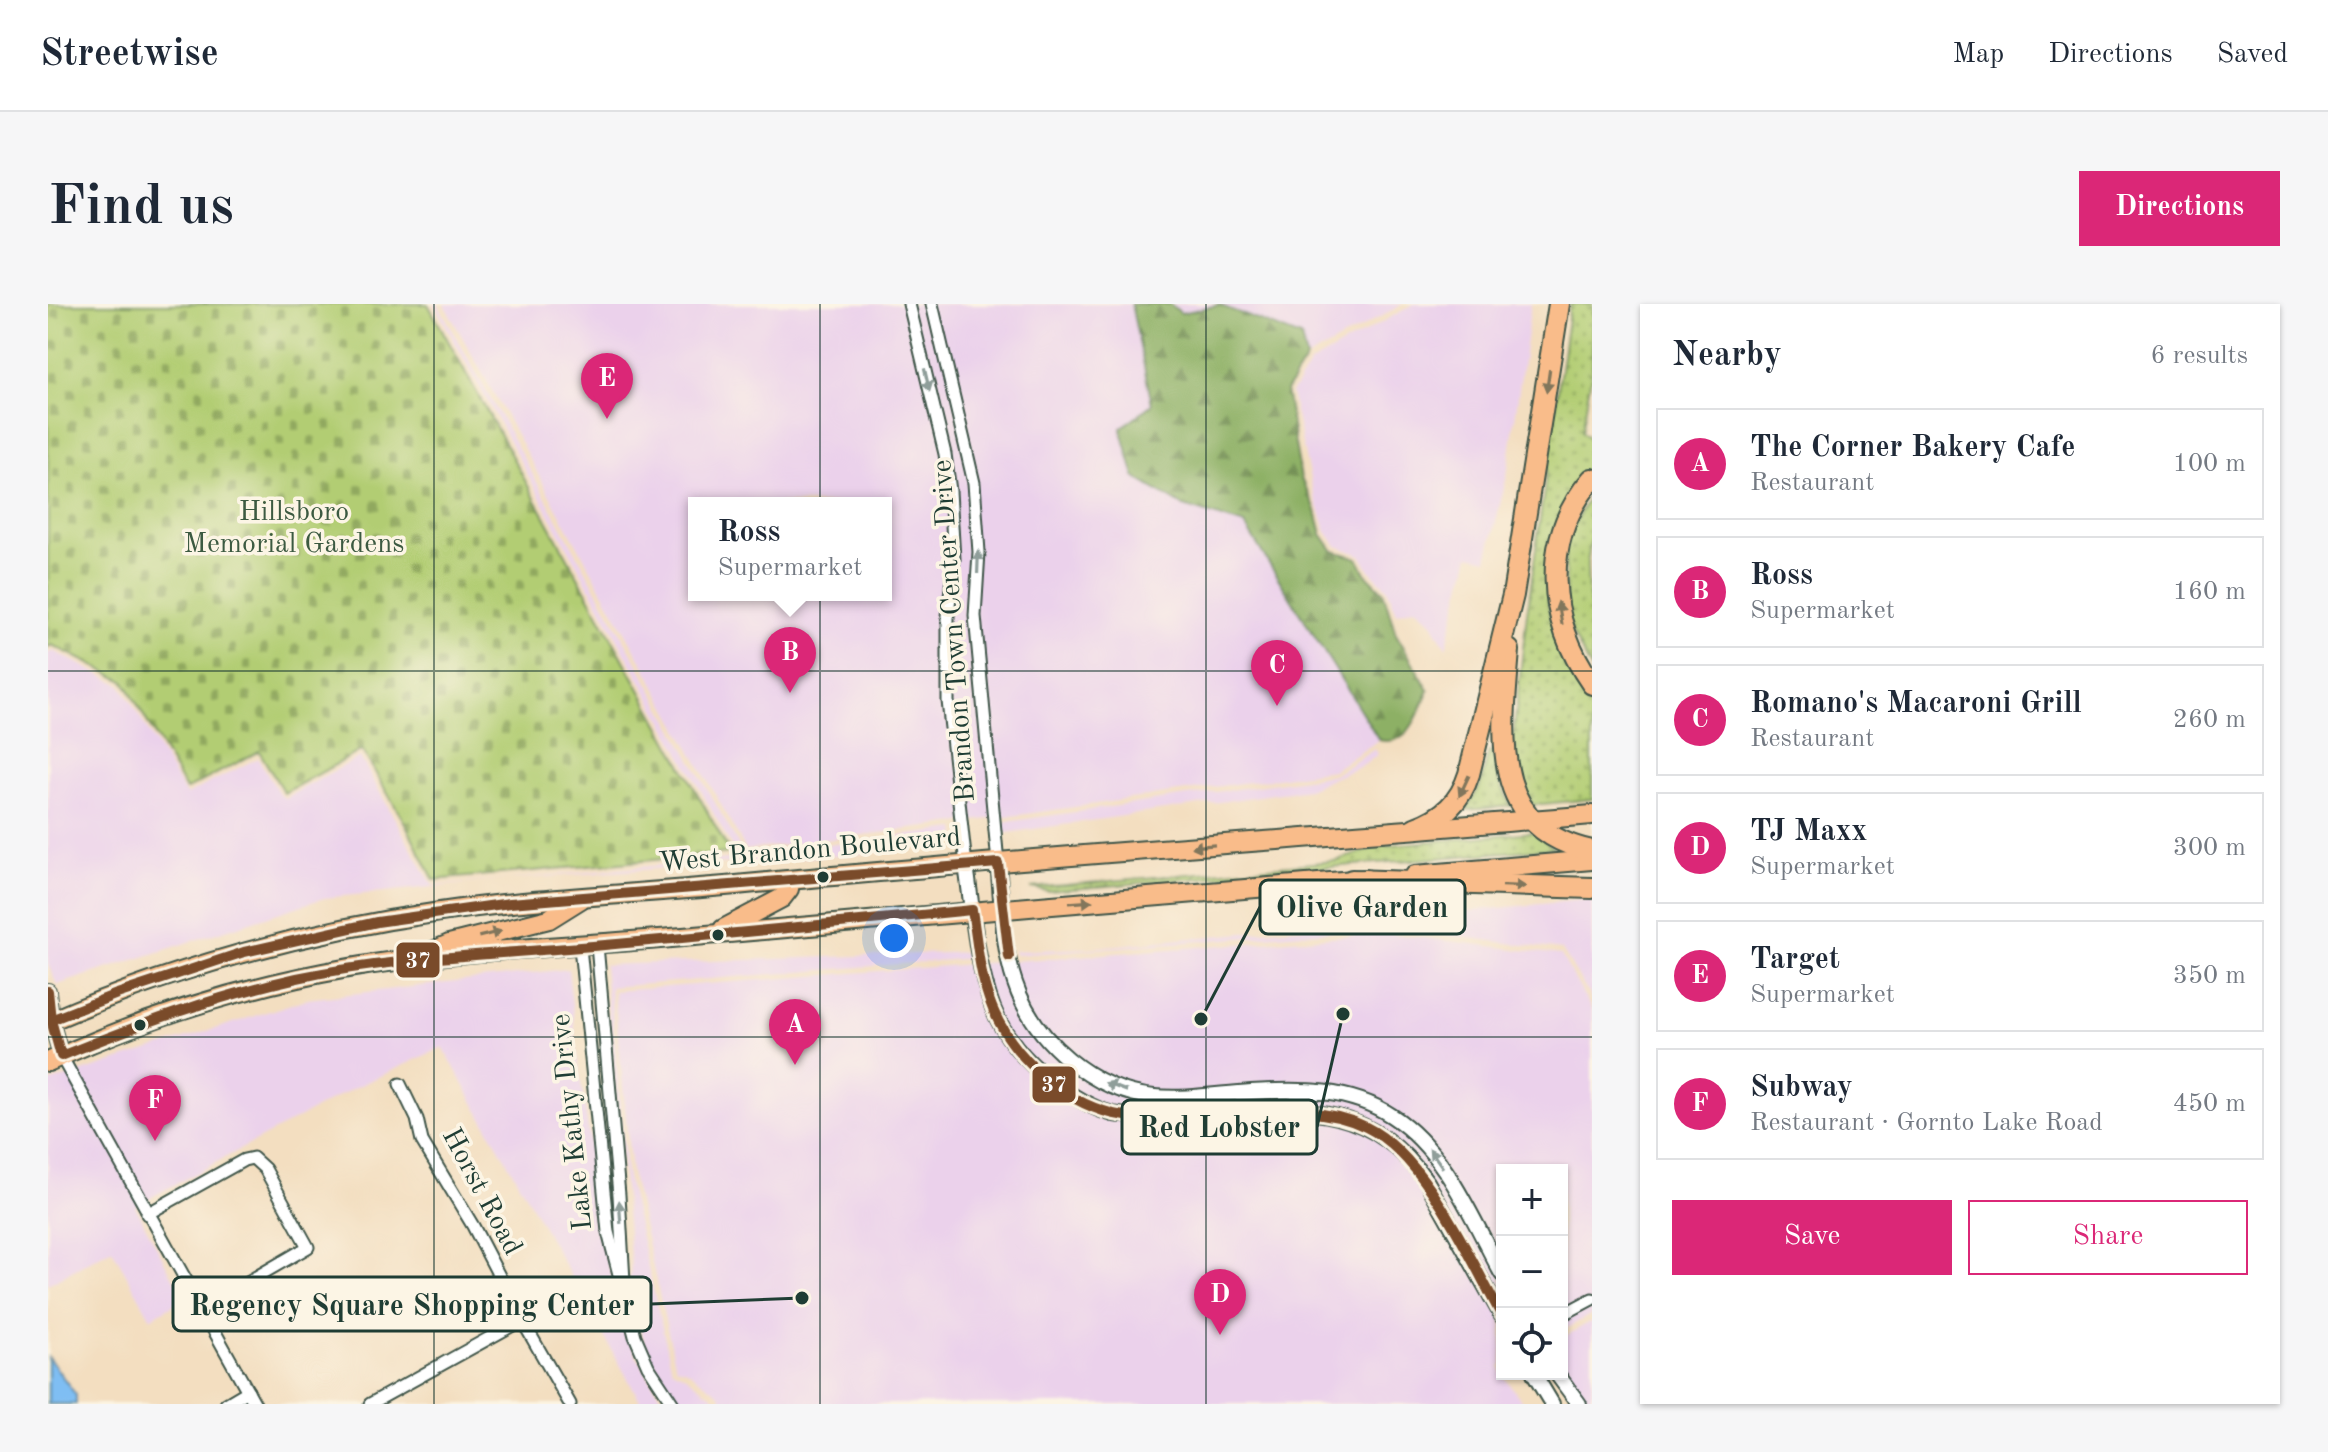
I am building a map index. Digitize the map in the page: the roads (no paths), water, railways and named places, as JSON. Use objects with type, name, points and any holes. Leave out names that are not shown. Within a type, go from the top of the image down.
[{"type":"highway","points":[[1415,828],[1448,810],[1466,784],[1513,595],[1559,304]]},
{"type":"highway","points":[[1592,479],[1575,498],[1563,525],[1555,555],[1555,580],[1561,623],[1574,655],[1592,684]]},
{"type":"highway","points":[[1513,595],[1503,749],[1508,777],[1520,803],[1533,820],[1569,844],[1592,851]]},
{"type":"highway","name":"West Brandon Boulevard","points":[[49,1020],[177,974],[308,936],[443,911],[1592,815]]},
{"type":"highway","points":[[55,1059],[155,1019],[248,990],[349,968],[416,958],[1592,860]]},
{"type":"highway","points":[[714,934],[782,898],[789,889],[790,880]]},
{"type":"highway","points":[[1352,880],[1592,888]]},
{"type":"highway","points":[[416,958],[449,944],[549,919],[581,899]]},
{"type":"street","name":"Brandon Town Center Drive","points":[[909,304],[945,454],[950,491],[954,559],[948,616],[948,701],[966,865]]},
{"type":"street","name":"Brandon Town Center Drive","points":[[932,304],[974,483],[979,552],[975,616],[998,863]]},
{"type":"street","points":[[998,863],[1009,962],[1023,1003],[1048,1039],[1075,1064],[1110,1086],[1151,1097],[1325,1091],[1371,1104],[1390,1114],[1419,1137],[1456,1189],[1496,1263]]},
{"type":"street","points":[[966,865],[986,988],[994,1012],[1022,1054],[1055,1084],[1092,1106],[1114,1114],[1176,1119],[1264,1112],[1322,1112],[1375,1131],[1395,1144],[1412,1161],[1438,1200],[1498,1308]]},
{"type":"street","name":"Lake Kathy Drive","points":[[588,946],[603,1196],[615,1267],[641,1353],[673,1404]]},
{"type":"street","points":[[48,991],[55,1059],[255,1404]]},
{"type":"street","name":"Horst Road","points":[[400,1084],[417,1119],[422,1141],[473,1226],[570,1404]]},
{"type":"street","points":[[1263,1091],[1264,1112]]},
{"type":"street","points":[[147,1214],[244,1160],[253,1158],[265,1169],[308,1247],[201,1309]]},
{"type":"street","points":[[1438,1200],[1456,1189]]},
{"type":"street","points":[[1568,1312],[1592,1299]]},
{"type":"street","points":[[370,1404],[522,1320]]},
{"type":"street","points":[[1538,1380],[1552,1404]]},
{"type":"street","points":[[1561,1380],[1579,1404]]},
{"type":"street","points":[[226,1404],[248,1391]]},
{"type":"water","points":[[48,1357],[76,1395],[76,1404],[48,1404]]},
{"type":"place","name":"Target","points":[[607,419]]},
{"type":"place","name":"Ross","points":[[790,693]]},
{"type":"place","name":"Romano's Macaroni Grill","points":[[1277,706]]},
{"type":"place","name":"Red Lobster","points":[[1343,1014]]},
{"type":"place","name":"Olive Garden","points":[[1201,1019]]},
{"type":"place","name":"The Corner Bakery Cafe","points":[[795,1065]]},
{"type":"place","name":"Subway","points":[[155,1141]]},
{"type":"place","name":"Regency Square Shopping Center","points":[[802,1298]]},
{"type":"place","name":"TJ Maxx","points":[[1220,1335]]},
{"type":"park label","name":"Hillsboro Memorial Gardens","points":[[294,529]]}]
